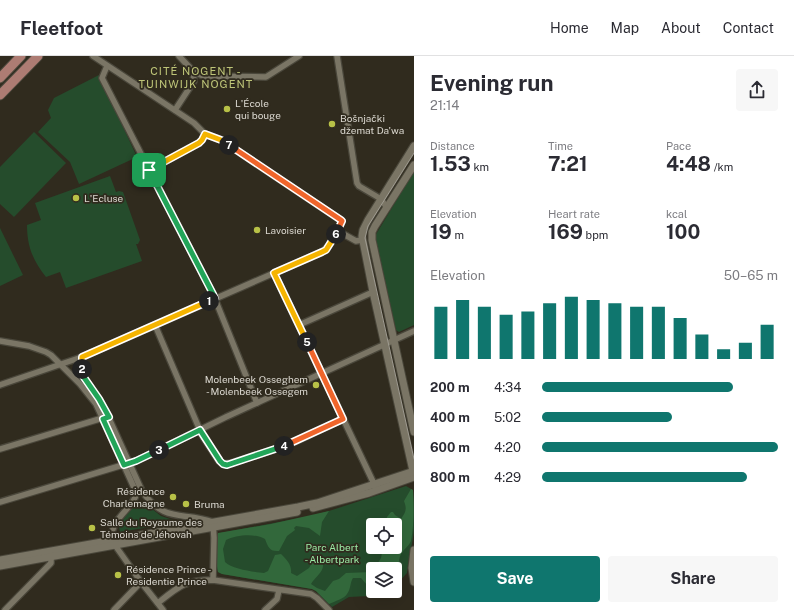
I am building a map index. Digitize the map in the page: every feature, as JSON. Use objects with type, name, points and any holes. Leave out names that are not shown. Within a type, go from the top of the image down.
[{"type":"main road","points":[[0,78],[21,56]]},
{"type":"main road","points":[[0,95],[38,56]]},
{"type":"street","points":[[0,385],[82,357],[322,252],[326,250],[338,231],[342,221],[221,140],[205,134],[194,123],[92,56]]},
{"type":"street","points":[[179,56],[193,71],[203,76],[266,77],[299,56]]},
{"type":"street","points":[[337,56],[357,183],[359,186],[381,199],[387,208]]},
{"type":"street","points":[[108,66],[102,78],[215,299],[257,403]]},
{"type":"street","points":[[193,71],[194,81]]},
{"type":"street","points":[[175,110],[194,81],[203,76]]},
{"type":"street","points":[[149,170],[199,143],[205,134]]},
{"type":"street","points":[[0,560],[51,554],[272,515],[375,487],[414,473],[362,238],[363,230],[368,220],[414,146]]},
{"type":"street","points":[[338,231],[356,241],[372,232],[414,165]]},
{"type":"street","points":[[372,232],[372,240],[394,341],[411,407],[414,432]]},
{"type":"street","points":[[274,273],[375,487]]},
{"type":"street","points":[[299,326],[373,292]]},
{"type":"street","points":[[155,325],[200,430],[223,464],[227,465],[297,441],[343,419]]},
{"type":"street","points":[[0,502],[130,463],[414,331]]},
{"type":"street","points":[[0,341],[29,346],[46,352],[51,355],[80,384],[106,418],[130,463],[142,491],[156,506],[167,513],[182,517],[204,519],[213,525]]},
{"type":"street","points":[[82,357],[83,376],[99,399],[136,492],[135,500]]},
{"type":"street","points":[[0,450],[106,418]]},
{"type":"street","points":[[148,498],[135,500],[118,520],[111,534],[114,543],[141,582],[163,610]]},
{"type":"street","points":[[213,525],[213,580]]},
{"type":"street","points":[[414,550],[412,568],[414,582]]},
{"type":"street","points":[[0,566],[51,554]]},
{"type":"street","points":[[6,610],[51,563],[51,554]]},
{"type":"street","points":[[158,603],[173,590],[185,584],[198,580],[213,580],[311,594],[329,610]]},
{"type":"street","points":[[114,610],[141,582]]},
{"type":"street","points":[[265,610],[277,599],[279,590]]},
{"type":"green space","points":[[99,75],[137,157],[79,184],[70,162],[38,132],[51,118],[48,110],[54,98]]},
{"type":"green space","points":[[34,132],[66,163],[14,217],[0,204],[0,167]]},
{"type":"green space","points":[[414,171],[414,325],[399,332],[396,330],[375,236]]},
{"type":"green space","points":[[110,176],[116,192],[123,192],[140,240],[138,244],[136,244],[142,261],[66,288],[60,272],[46,277],[34,259],[28,240],[27,225],[41,220],[35,203]]},
{"type":"green space","points":[[0,228],[23,275],[0,286]]},
{"type":"green space","name":"Parc Albert - Albertpark","points":[[406,486],[413,490],[414,529],[407,573],[402,578],[402,562],[366,562],[366,596],[349,597],[332,607],[312,589],[222,574],[218,572],[216,545],[220,533],[311,516]]},
{"type":"green space","points":[[411,489],[413,490],[414,509],[411,541],[402,552],[402,518],[406,510],[404,501]]},
{"type":"green space","points":[[143,502],[161,516],[179,522],[120,532],[119,527],[125,516],[135,506]]},
{"type":"green space","points":[[329,511],[322,522],[320,536],[309,528],[296,526],[294,528],[295,530],[287,536],[279,551],[273,551],[268,546],[265,539],[261,537],[251,535],[230,538],[226,540],[223,549],[225,562],[238,568],[264,573],[268,571],[275,555],[281,554],[290,565],[291,573],[297,576],[309,568],[312,563],[321,558],[323,562],[322,569],[311,584],[317,588],[325,591],[333,581],[339,579],[346,573],[366,572],[366,584],[361,578],[353,578],[346,596],[329,604],[312,589],[222,574],[218,572],[216,561],[218,533],[271,524]]},
{"type":"green space","points":[[391,512],[400,518],[387,518]]},
{"type":"green space","points":[[382,554],[401,554],[399,562],[378,562]]},
{"type":"tram line","points":[[414,153],[368,226],[365,238],[414,459]]},
{"type":"place","name":"L'École qui bouge","points":[[227,109]]},
{"type":"place","name":"Bošnjački džemat Da'wa","points":[[332,124]]},
{"type":"place","name":"L'Ecluse","points":[[76,198]]},
{"type":"place","name":"Lavoisier","points":[[257,230]]},
{"type":"place","name":"Molenbeek Osseghem - Molenbeek Ossegem","points":[[316,385]]},
{"type":"place","name":"Résidence Charlemagne","points":[[173,497]]},
{"type":"place","name":"Bruma","points":[[186,504]]},
{"type":"place","name":"Salle du Royaume des Témoins de Jéhovah","points":[[92,528]]},
{"type":"place","name":"Résidence Prince - Residentie Prince","points":[[118,575]]},
{"type":"district","name":"CITÉ NOGENT - TUINWIJK NOGENT","points":[[196,77]]},
{"type":"route","points":[[205,134],[221,140],[342,221],[338,231],[326,250],[274,273],[343,419],[297,441],[227,465],[220,461],[200,430],[136,461],[124,465],[103,419],[109,417],[83,376],[82,357],[215,299],[149,170],[199,143],[205,134]]}]
